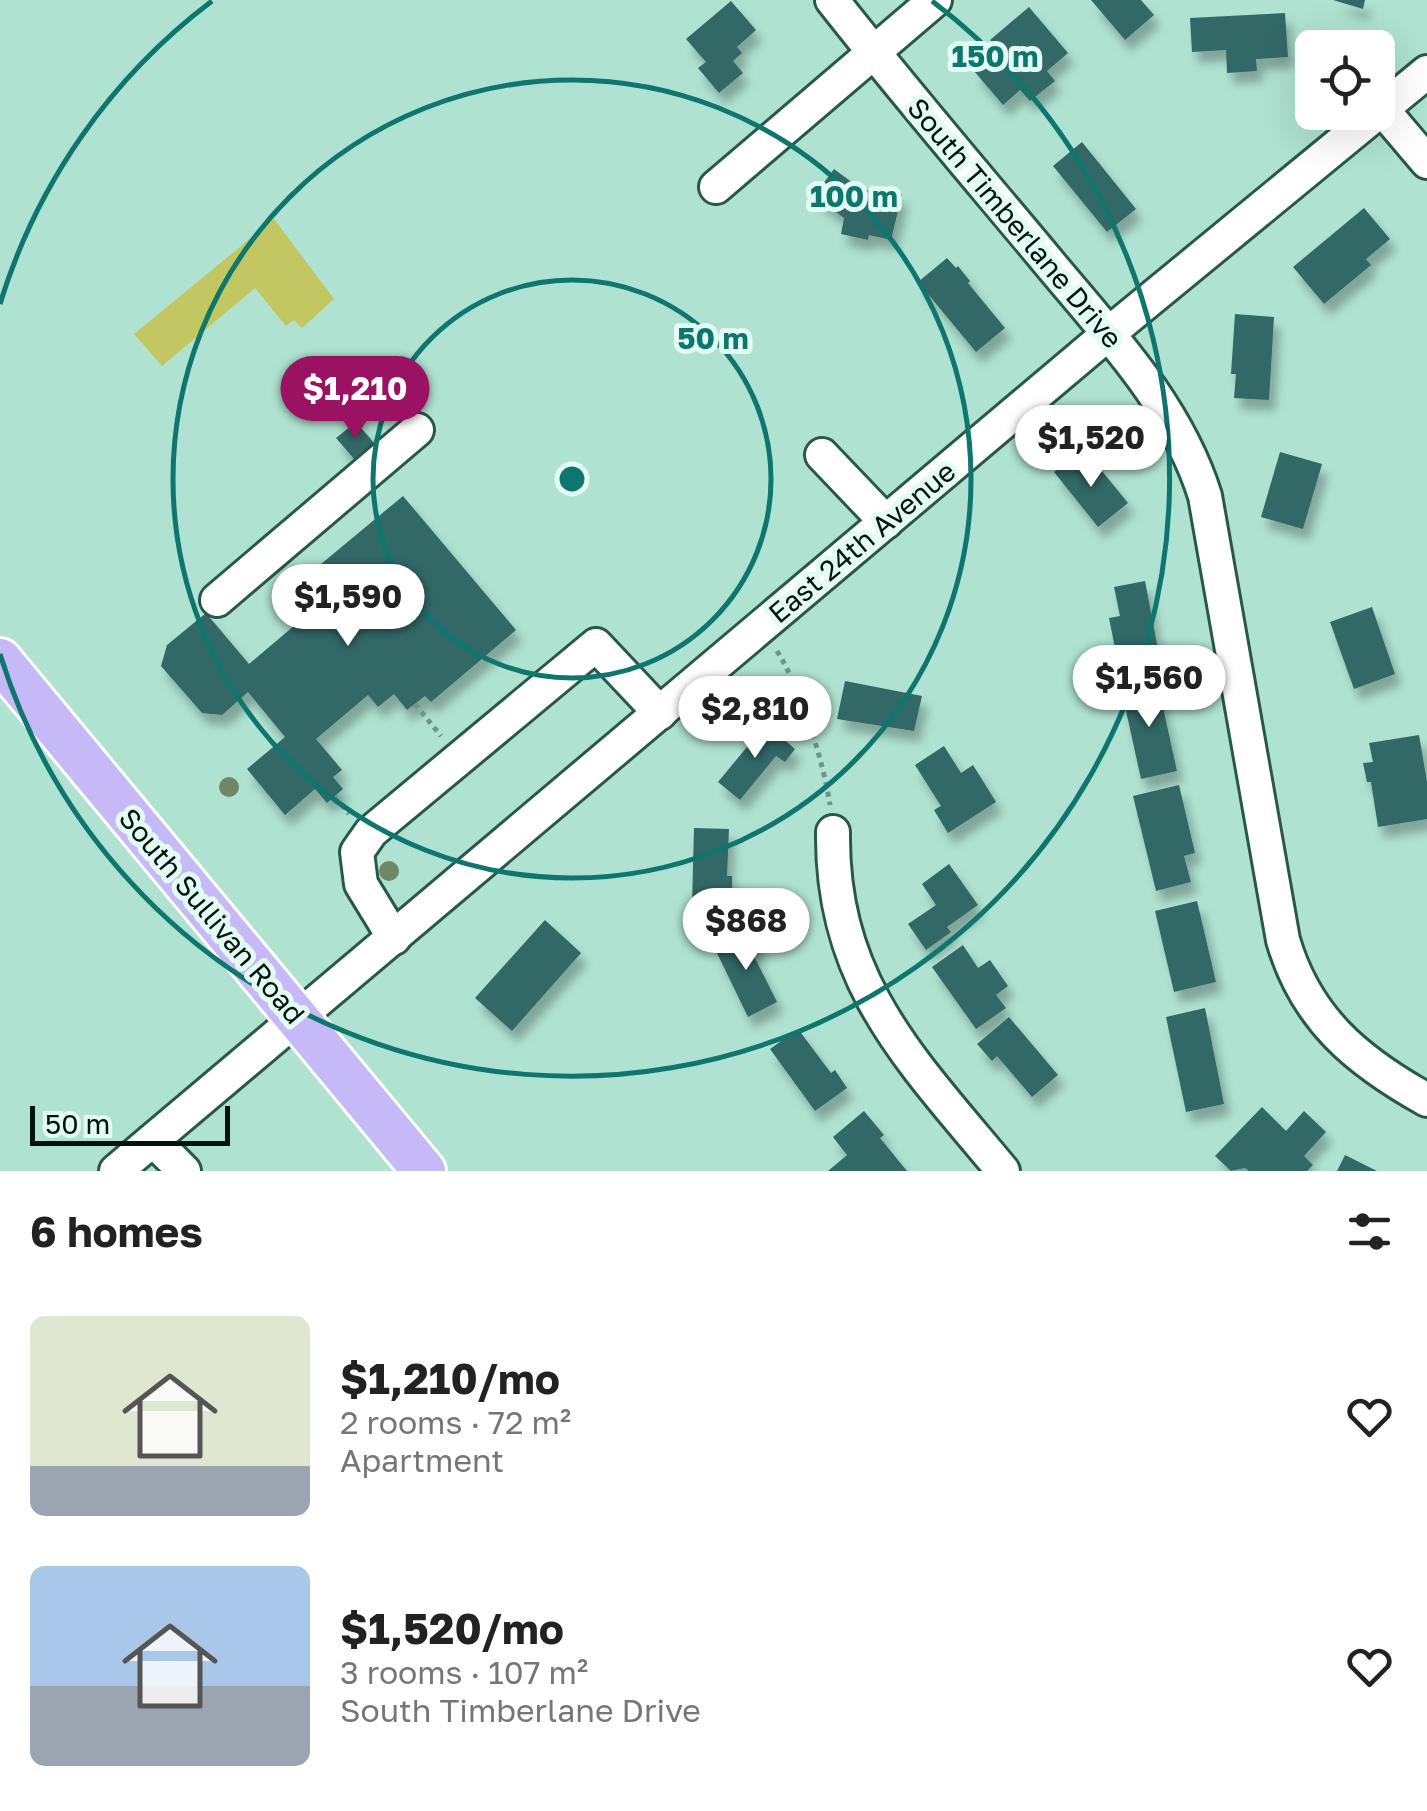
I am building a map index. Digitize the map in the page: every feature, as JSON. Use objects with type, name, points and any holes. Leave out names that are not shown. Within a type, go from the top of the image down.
[{"type":"main road","name":"South Sullivan Road","points":[[0,660],[424,1171]]},
{"type":"street","name":"South Timberlane Drive","points":[[832,0],[1108,334],[1166,410],[1196,465],[1205,496],[1283,940],[1293,975],[1313,1009],[1348,1045],[1387,1077],[1427,1100]]},
{"type":"street","points":[[716,187],[935,0]]},
{"type":"street","name":"East 24th Avenue","points":[[1395,98],[1427,72]]},
{"type":"street","points":[[1395,124],[1427,162]]},
{"type":"street","name":"East 24th Avenue","points":[[116,1171],[1108,334],[1356,130]]},
{"type":"street","points":[[217,600],[417,430]]},
{"type":"street","points":[[822,455],[886,522]]},
{"type":"street","points":[[394,938],[360,884],[356,852],[372,832],[596,645],[660,713]]},
{"type":"street","points":[[833,832],[832,877],[839,910],[868,992],[915,1064],[1003,1171]]},
{"type":"street","points":[[153,1140],[184,1171]]},
{"type":"path","points":[[759,629],[789,672],[827,785],[833,832]]},
{"type":"path","points":[[415,704],[443,738]]},
{"type":"path","points":[[334,797],[351,817]]},
{"type":"green space","points":[[274,219],[334,299],[302,328],[294,320],[286,326],[255,288],[162,366],[134,334]]},
{"type":"building","points":[[1091,0],[1141,0],[1154,15],[1125,40]]},
{"type":"building","points":[[1333,0],[1365,0],[1363,9]]},
{"type":"building","points":[[731,1],[756,30],[737,47],[742,53],[733,61],[743,73],[719,93],[698,68],[706,62],[686,39]]},
{"type":"building","points":[[1029,7],[1068,53],[1047,71],[1055,81],[1030,101],[1020,90],[1003,105],[974,71],[999,50],[990,40]]},
{"type":"building","points":[[1285,13],[1288,57],[1256,59],[1257,71],[1227,73],[1226,50],[1192,52],[1190,18]]},
{"type":"building","points":[[1082,142],[1136,209],[1107,232],[1053,166]]},
{"type":"building","points":[[834,169],[861,189],[902,194],[891,240],[841,234],[844,218],[814,196]]},
{"type":"building","points":[[1364,208],[1390,239],[1366,259],[1371,265],[1324,304],[1293,267]]},
{"type":"building","points":[[947,258],[958,266],[1005,328],[976,352],[918,282]]},
{"type":"building","points":[[1235,314],[1274,317],[1269,400],[1234,398],[1236,374],[1231,374]]},
{"type":"building","points":[[356,422],[375,444],[355,460],[336,438]]},
{"type":"building","points":[[1280,452],[1322,464],[1303,529],[1261,517]]},
{"type":"building","points":[[1078,453],[1097,476],[1102,471],[1128,503],[1098,527],[1054,472]]},
{"type":"building","points":[[403,496],[516,630],[431,702],[425,696],[407,710],[394,694],[378,707],[368,695],[316,739],[342,770],[333,777],[343,789],[327,803],[315,789],[285,815],[247,769],[285,737],[248,692],[222,715],[202,713],[161,666],[167,645],[206,613],[249,664],[340,587],[321,564]]},
{"type":"building","points":[[1145,581],[1160,660],[1119,668],[1109,618],[1120,616],[1114,587]]},
{"type":"building","points":[[1372,607],[1395,674],[1354,689],[1330,622]]},
{"type":"building","points":[[1157,680],[1177,771],[1141,779],[1121,688]]},
{"type":"building","points":[[845,681],[922,696],[914,731],[837,719]]},
{"type":"building","points":[[766,724],[795,749],[785,762],[776,756],[740,800],[718,782]]},
{"type":"building","points":[[1419,735],[1427,782],[1427,819],[1378,827],[1371,782],[1367,782],[1363,763],[1373,762],[1369,743]]},
{"type":"building","points":[[944,746],[961,773],[973,765],[996,802],[948,833],[934,810],[941,806],[915,765]]},
{"type":"building","points":[[1179,785],[1195,853],[1184,856],[1191,882],[1156,891],[1133,796]]},
{"type":"building","points":[[694,828],[729,829],[727,876],[732,876],[732,905],[692,905]]},
{"type":"building","points":[[949,864],[978,905],[947,927],[951,932],[926,950],[908,924],[936,905],[922,884]]},
{"type":"building","points":[[1197,901],[1216,982],[1174,992],[1155,911]]},
{"type":"building","points":[[545,920],[581,953],[512,1031],[475,998]]},
{"type":"building","points":[[752,930],[762,950],[753,954],[777,1002],[748,1017],[715,949]]},
{"type":"building","points":[[963,945],[978,968],[990,960],[1008,986],[996,995],[1006,1008],[976,1029],[932,967]]},
{"type":"building","points":[[1205,1008],[1224,1104],[1186,1112],[1166,1017]]},
{"type":"building","points":[[1009,1017],[1058,1075],[1032,1097],[997,1056],[992,1061],[977,1044]]},
{"type":"building","points":[[798,1029],[847,1088],[815,1111],[770,1049]]},
{"type":"building","points":[[1262,1107],[1286,1131],[1304,1111],[1326,1132],[1304,1156],[1313,1165],[1307,1171],[1231,1171],[1215,1156]]},
{"type":"building","points":[[864,1111],[907,1171],[828,1171],[847,1155],[833,1137]]},
{"type":"building","points":[[1345,1155],[1377,1171],[1337,1171]]}]
